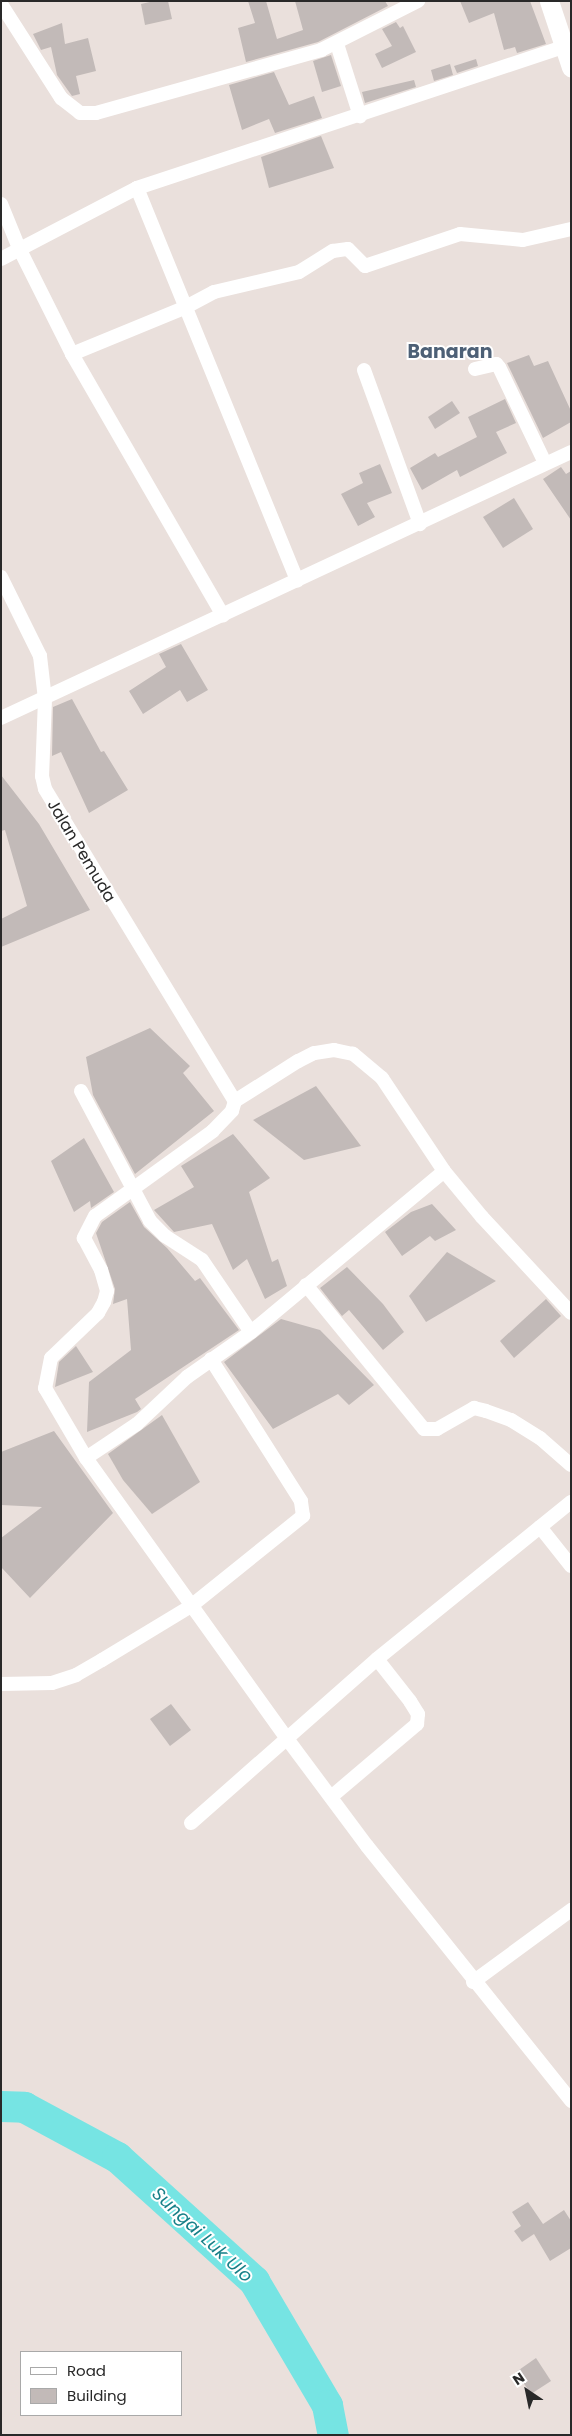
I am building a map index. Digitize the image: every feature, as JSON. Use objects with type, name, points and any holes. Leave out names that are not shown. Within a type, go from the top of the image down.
[{"type":"main road","points":[[548,1],[571,67]]},
{"type":"street","points":[[1,4],[60,98],[80,113],[96,113],[278,64],[337,44],[418,1]]},
{"type":"street","points":[[337,44],[360,116]]},
{"type":"street","points":[[1,259],[137,188],[564,48]]},
{"type":"street","points":[[137,188],[184,308],[298,581]]},
{"type":"street","points":[[1,204],[19,248],[72,354],[223,616]]},
{"type":"street","points":[[72,354],[184,308],[214,292],[299,272],[333,251],[343,249],[351,251],[359,264],[365,266],[460,234],[523,240],[571,229]]},
{"type":"street","points":[[475,369],[496,364],[499,367],[545,463]]},
{"type":"street","points":[[364,370],[420,524]]},
{"type":"street","points":[[1,718],[571,452]]},
{"type":"street","name":"Jalan Pemuda","points":[[1,577],[40,656],[45,699],[42,776],[45,789],[235,1101]]},
{"type":"street","points":[[571,1313],[482,1217],[444,1171],[382,1078],[353,1054],[334,1050],[314,1053],[235,1101],[232,1111],[213,1131],[169,1166],[133,1188],[88,1225],[84,1238],[101,1270],[107,1291],[98,1313],[51,1358],[45,1388],[50,1402],[86,1458],[288,1740],[473,1982],[571,2101]]},
{"type":"street","points":[[80,1091],[157,1229],[202,1260],[251,1332]]},
{"type":"street","points":[[86,1458],[137,1424],[210,1359],[251,1332],[444,1171]]},
{"type":"street","points":[[306,1285],[424,1429],[437,1430],[474,1408],[486,1411],[511,1420],[540,1438],[571,1466]]},
{"type":"street","points":[[1,1684],[52,1683],[76,1675],[191,1606],[303,1516],[301,1501],[210,1359]]},
{"type":"street","points":[[191,1823],[288,1740],[377,1659],[571,1502]]},
{"type":"street","points":[[540,1527],[571,1566]]},
{"type":"street","points":[[331,1797],[416,1724],[418,1714],[377,1659]]},
{"type":"street","points":[[473,1982],[571,1910]]},
{"type":"building","points":[[154,1],[168,1],[172,19],[145,25],[141,4]]},
{"type":"building","points":[[248,1],[266,1],[277,39],[303,30],[295,1],[385,1],[388,6],[318,42],[246,62],[238,28],[255,23]]},
{"type":"building","points":[[460,1],[530,1],[546,44],[517,53],[515,47],[504,50],[494,13],[469,23]]},
{"type":"building","points":[[396,22],[400,28],[403,26],[416,52],[382,68],[375,54],[392,46],[382,29]]},
{"type":"building","points":[[62,23],[65,44],[88,38],[96,71],[76,76],[80,94],[72,96],[57,75],[51,47],[41,50],[33,34]]},
{"type":"building","points":[[331,55],[341,86],[322,92],[313,61]]},
{"type":"building","points":[[476,59],[478,66],[457,73],[454,66]]},
{"type":"building","points":[[450,64],[453,75],[434,81],[431,70]]},
{"type":"building","points":[[274,72],[289,105],[314,96],[322,118],[275,133],[269,119],[242,130],[229,85]]},
{"type":"building","points":[[414,80],[416,87],[365,103],[362,92]]},
{"type":"building","points":[[321,136],[334,168],[269,188],[261,157]]},
{"type":"building","points":[[529,355],[534,366],[548,361],[571,411],[571,422],[543,438],[507,363]]},
{"type":"building","points":[[505,399],[516,423],[496,432],[507,453],[460,477],[457,470],[422,490],[410,468],[435,453],[438,457],[477,437],[468,417]]},
{"type":"building","points":[[452,401],[460,413],[435,429],[428,417]]},
{"type":"building","points":[[380,464],[392,493],[367,503],[375,517],[358,526],[341,494],[363,483],[359,473]]},
{"type":"building","points":[[561,467],[566,474],[571,471],[571,520],[543,479]]},
{"type":"building","points":[[514,498],[533,529],[503,548],[483,517]]},
{"type":"building","points":[[181,644],[208,690],[187,702],[180,690],[143,714],[129,691],[166,667],[159,654]]},
{"type":"building","points":[[72,699],[101,752],[104,751],[128,790],[89,813],[61,752],[52,756],[53,707]]},
{"type":"building","points":[[1,775],[39,824],[90,910],[1,947],[1,919],[27,906],[5,830],[1,831]]},
{"type":"building","points":[[150,1028],[190,1066],[183,1073],[214,1111],[135,1174],[93,1095],[86,1057]]},
{"type":"building","points":[[316,1086],[361,1146],[304,1160],[253,1120]]},
{"type":"building","points":[[233,1134],[270,1178],[249,1192],[272,1262],[278,1259],[287,1286],[265,1299],[247,1259],[233,1270],[212,1224],[174,1232],[154,1210],[194,1187],[181,1166]]},
{"type":"building","points":[[84,1138],[114,1192],[91,1208],[90,1201],[74,1212],[51,1161]]},
{"type":"building","points":[[130,1202],[144,1227],[167,1248],[195,1281],[200,1278],[239,1330],[135,1399],[141,1409],[137,1412],[87,1432],[89,1382],[131,1350],[127,1299],[113,1304],[115,1289],[96,1233],[102,1222]]},
{"type":"building","points":[[432,1204],[456,1230],[435,1241],[430,1236],[402,1256],[385,1232],[411,1212]]},
{"type":"building","points":[[447,1252],[496,1281],[426,1322],[409,1296]]},
{"type":"building","points":[[347,1267],[383,1304],[404,1332],[383,1350],[349,1310],[342,1316],[320,1288]]},
{"type":"building","points":[[546,1299],[561,1316],[514,1358],[500,1341]]},
{"type":"building","points":[[281,1319],[320,1330],[374,1385],[349,1405],[338,1394],[273,1429],[224,1362]]},
{"type":"building","points":[[76,1346],[93,1372],[55,1387],[59,1362]]},
{"type":"building","points":[[162,1415],[200,1482],[152,1514],[123,1480],[108,1454]]},
{"type":"building","points":[[54,1431],[113,1513],[30,1598],[1,1567],[1,1538],[42,1507],[1,1505],[1,1452]]},
{"type":"building","points":[[171,1704],[191,1730],[170,1746],[150,1719]]},
{"type":"building","points":[[528,2202],[543,2224],[564,2210],[571,2221],[571,2248],[550,2261],[534,2234],[522,2242],[514,2231],[521,2226],[512,2212]]},
{"type":"building","points":[[536,2358],[551,2381],[531,2394],[516,2372]]},
{"type":"waterway","name":"Sungai Luk Ulo","points":[[1,2106],[24,2107],[117,2157],[254,2281],[327,2405],[333,2435]]},
{"type":"district","name":"Banaran","points":[[450,352]]}]
